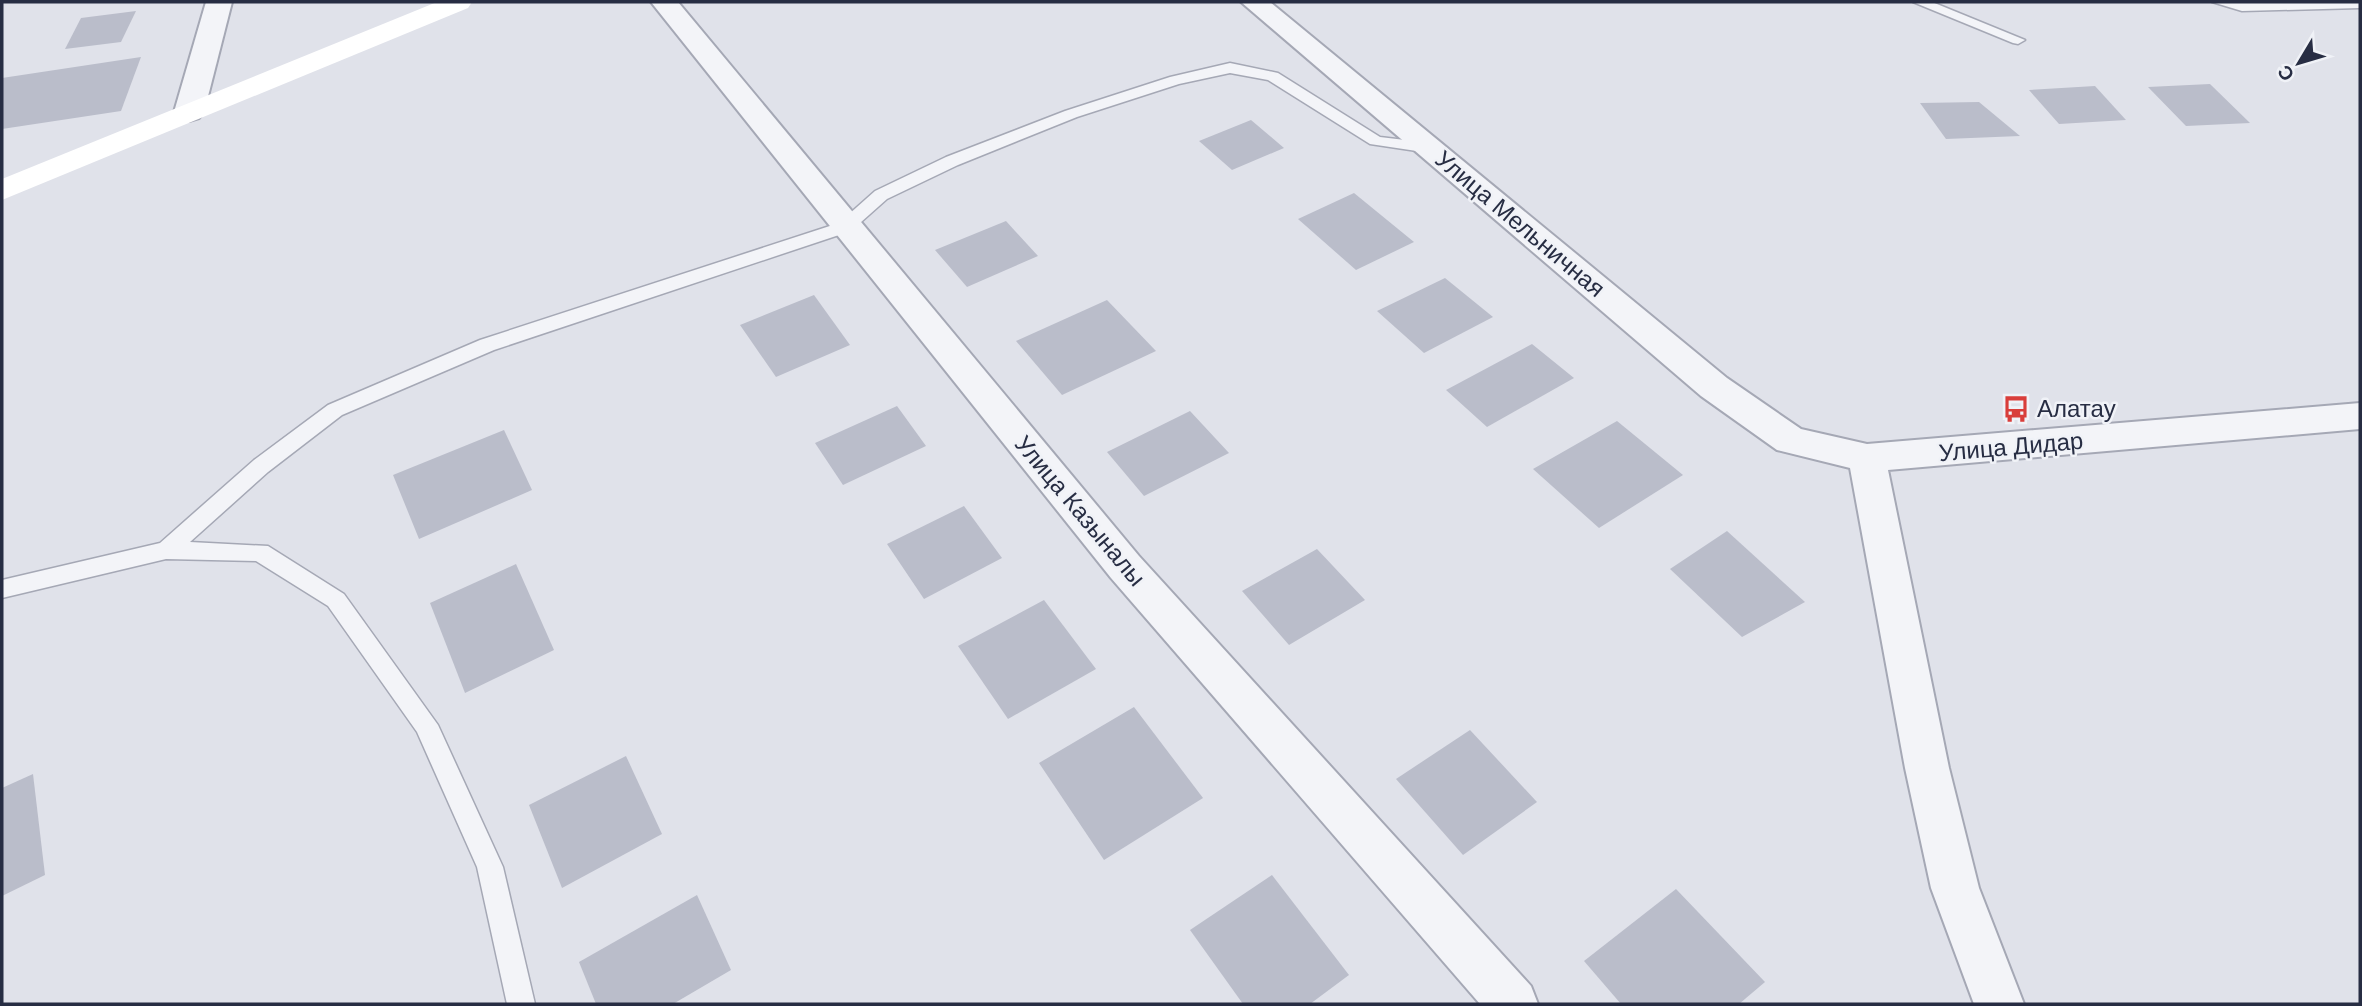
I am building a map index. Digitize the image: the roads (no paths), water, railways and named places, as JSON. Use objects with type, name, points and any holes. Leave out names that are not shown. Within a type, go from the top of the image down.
[{"type":"main road","points":[[2,190],[459,2]]},
{"type":"street","points":[[189,112],[219,2]]},
{"type":"street","name":"Улица Казыналы","points":[[664,2],[1125,567],[1513,1004]]},
{"type":"street","name":"Улица Мельничная","points":[[1254,2],[1714,387],[1790,440]]},
{"type":"street","name":"Улица Дидар","points":[[1790,440],[1867,458],[2360,416]]},
{"type":"street","points":[[1867,458],[1927,768],[1955,888],[1999,1004]]},
{"type":"lane","points":[[1920,2],[2018,40]]},
{"type":"lane","points":[[2219,2],[2242,7],[2360,4]]},
{"type":"lane","points":[[166,550],[261,466],[335,410],[487,345],[845,226],[881,195],[952,161],[1072,114],[1175,80],[1230,68],[1273,76],[1376,141],[1430,148]]},
{"type":"lane","points":[[2,589],[166,550],[260,552],[336,600],[431,737],[489,867],[521,1004]]},
{"type":"place","name":"Алатау","points":[[2016,409]]}]
